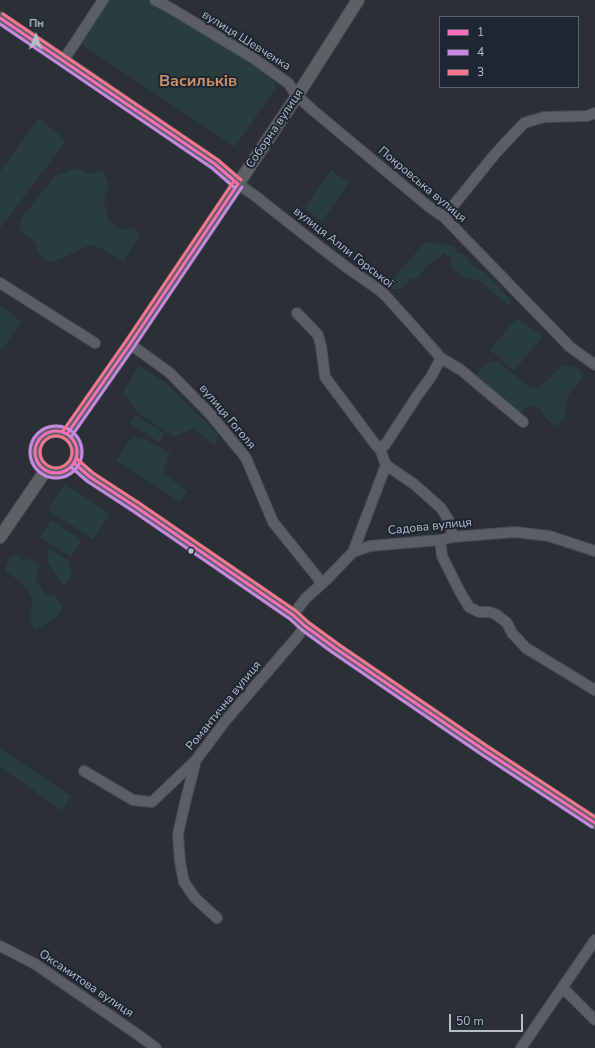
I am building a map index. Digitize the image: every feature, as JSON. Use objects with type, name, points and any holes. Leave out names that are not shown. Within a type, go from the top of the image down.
[{"type":"main road","name":"Соборна вулиця","points":[[67,434],[238,184],[297,96],[358,0]]},
{"type":"main road","points":[[0,18],[214,164],[238,184]]},
{"type":"main road","points":[[51,431],[64,432],[67,434],[74,440],[77,447],[78,453],[74,463],[67,470],[60,472],[46,470],[40,465],[35,452],[36,445],[40,438],[51,431]]},
{"type":"main road","points":[[74,463],[90,477],[142,511],[293,616],[335,648],[484,750],[595,823]]},
{"type":"main road","points":[[0,536],[46,470]]},
{"type":"street","points":[[63,60],[103,0]]},
{"type":"street","name":"вулиця Шевченка","points":[[155,0],[253,58],[288,83],[297,96]]},
{"type":"street","name":"Покровська вулиця","points":[[297,96],[428,206],[444,217],[570,347],[595,365]]},
{"type":"street","points":[[444,217],[495,154],[524,123],[544,117],[587,116],[595,113]]},
{"type":"street","name":"вулиця Алли Горської","points":[[238,184],[349,269],[375,286],[384,294],[441,358],[461,370],[523,422]]},
{"type":"street","points":[[0,283],[95,343]]},
{"type":"street","points":[[297,313],[318,335],[325,377],[380,449],[386,466],[414,484],[441,508],[448,519],[453,536]]},
{"type":"street","name":"вулиця Гоголя","points":[[130,344],[170,373],[211,415],[246,458],[273,522],[322,583]]},
{"type":"street","points":[[380,449],[385,445],[431,377],[441,358]]},
{"type":"street","points":[[353,552],[386,466]]},
{"type":"street","name":"Садова вулиця","points":[[293,616],[305,599],[328,579],[353,552],[370,546],[440,540],[453,536],[514,532],[549,536],[595,551]]},
{"type":"street","points":[[440,540],[442,556],[459,590],[470,607],[479,612],[490,612],[497,615],[507,623],[512,633],[526,648],[595,690]]},
{"type":"street","name":"Романтична вулиця","points":[[217,918],[195,898],[184,882],[180,862],[178,834],[196,760],[226,720],[305,626]]},
{"type":"street","points":[[84,771],[132,800],[152,802],[196,760]]},
{"type":"street","points":[[521,1048],[595,940]]},
{"type":"street","name":"Оксамитова вулиця","points":[[0,946],[35,964],[156,1048]]},
{"type":"street","points":[[563,988],[595,1020]]},
{"type":"shaded area","points":[[108,0],[148,0],[202,31],[271,78],[276,87],[235,147],[80,43]]},
{"type":"shaded area","points":[[39,118],[66,141],[0,228],[0,172]]},
{"type":"shaded area","points":[[78,168],[90,174],[103,170],[109,184],[104,202],[109,221],[122,230],[132,228],[140,234],[124,261],[92,244],[51,263],[38,253],[35,242],[19,229],[21,219],[55,176]]},
{"type":"shaded area","points":[[331,170],[349,183],[322,221],[304,208]]},
{"type":"shaded area","points":[[429,242],[454,246],[458,253],[465,255],[474,266],[486,273],[507,296],[511,303],[508,304],[499,298],[479,280],[469,279],[462,276],[458,271],[452,270],[450,265],[452,259],[443,253],[427,265],[417,279],[411,278],[402,289],[391,289],[390,283],[419,249]]},
{"type":"shaded area","points":[[0,305],[22,322],[1,350],[0,349]]},
{"type":"shaded area","points":[[517,318],[543,336],[514,371],[490,350]]},
{"type":"shaded area","points":[[490,361],[499,363],[531,388],[540,387],[563,365],[578,368],[584,376],[567,397],[565,418],[555,427],[544,416],[540,409],[531,405],[518,414],[475,379],[481,367]]},
{"type":"shaded area","points":[[139,366],[167,384],[218,435],[215,446],[193,428],[175,437],[136,411],[123,392]]},
{"type":"shaded area","points":[[135,415],[165,434],[159,442],[130,423]]},
{"type":"shaded area","points":[[135,437],[149,441],[170,453],[163,473],[187,491],[180,502],[116,460],[130,440]]},
{"type":"shaded area","points":[[64,484],[110,514],[93,539],[48,510]]},
{"type":"shaded area","points":[[51,520],[82,540],[71,557],[40,537]]},
{"type":"shaded area","points":[[48,548],[70,562],[71,577],[64,587],[47,562]]},
{"type":"shaded area","points":[[16,554],[23,562],[29,558],[40,565],[35,579],[46,595],[55,596],[63,607],[57,617],[35,630],[30,619],[32,598],[26,587],[5,570],[10,557]]},
{"type":"shaded area","points":[[0,748],[71,796],[62,811],[0,766]]},
{"type":"transit line","name":"3","points":[[3,14],[218,160],[241,180]]},
{"type":"transit line","name":"1","points":[[0,18],[215,164],[238,184]]},
{"type":"transit line","name":"4","points":[[0,24],[212,168],[235,188]]},
{"type":"transit line","name":"3","points":[[63,431],[234,181]]},
{"type":"transit line","name":"1","points":[[67,434],[238,184]]},
{"type":"transit line","name":"4","points":[[71,437],[242,187]]},
{"type":"transit line","name":"4","points":[[56,426],[70,430],[78,438],[82,452],[78,466],[70,474],[56,478],[42,474],[34,466],[30,452],[34,438],[42,430],[56,426]]},
{"type":"transit line","name":"1","points":[[56,431],[71,437],[77,452],[71,467],[56,473],[41,467],[35,452],[41,437],[56,431]]},
{"type":"transit line","name":"3","points":[[53,436],[59,436],[69,443],[72,452],[71,458],[65,465],[59,468],[53,468],[43,461],[40,455],[40,449],[47,439],[53,436]]},
{"type":"transit line","name":"3","points":[[77,459],[93,473],[296,611],[308,622],[338,644],[487,746],[595,817]]},
{"type":"transit line","name":"1","points":[[74,463],[90,477],[293,615],[305,626],[335,648],[484,750],[595,823]]},
{"type":"transit line","name":"4","points":[[71,467],[87,481],[290,619],[302,630],[332,652],[481,754],[592,827]]},
{"type":"district","name":"Васильків","points":[[198,82]]}]
